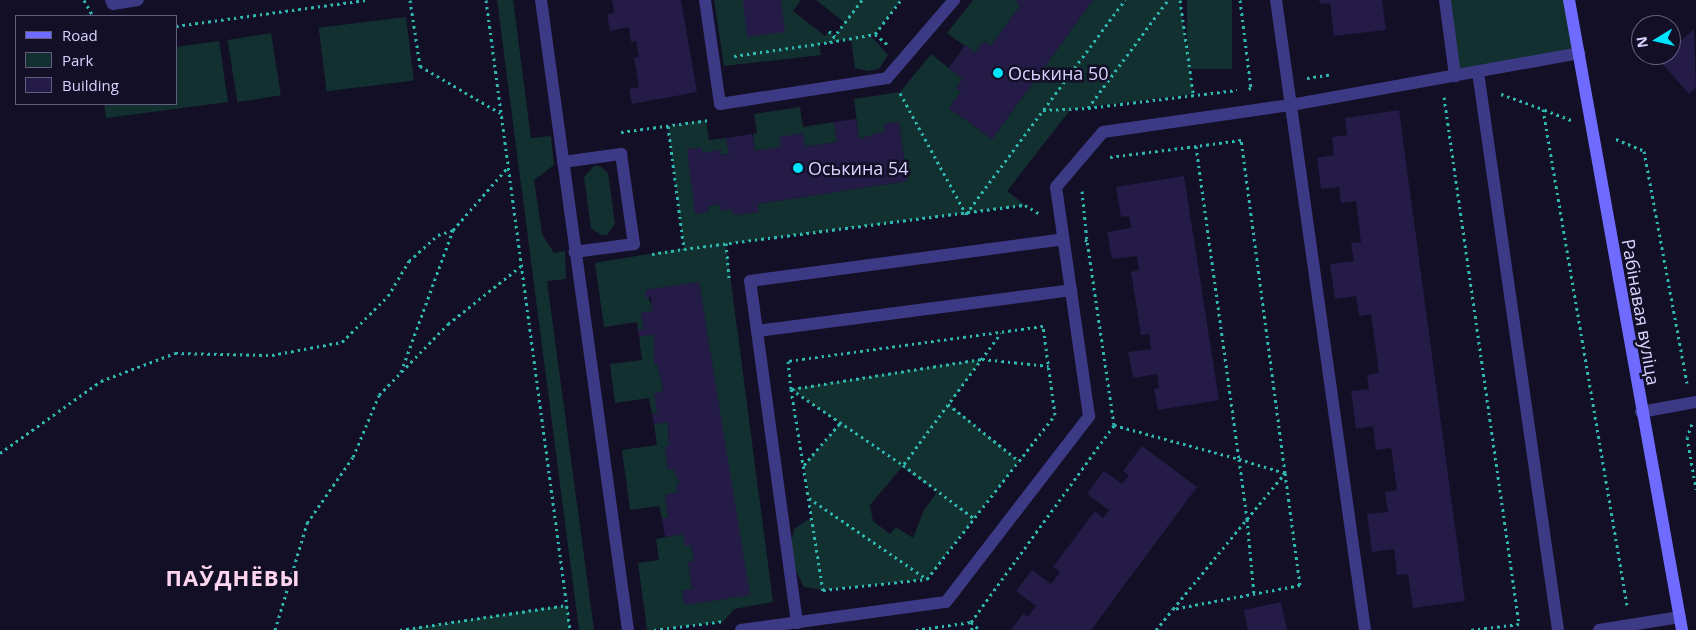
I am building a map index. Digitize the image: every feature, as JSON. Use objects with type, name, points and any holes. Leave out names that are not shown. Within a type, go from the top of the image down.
[{"type":"street","points":[[111,0],[112,4],[138,0]]},
{"type":"street","points":[[541,0],[628,630]]},
{"type":"street","points":[[706,0],[720,104],[887,78],[954,0]]},
{"type":"street","points":[[1276,0],[1365,630]]},
{"type":"street","points":[[1445,0],[1455,76]]},
{"type":"street","name":"Рабінавая вуліца","points":[[1569,0],[1641,412],[1681,624]]},
{"type":"street","points":[[741,630],[946,602],[1088,416],[1056,188],[1103,132],[1291,106],[1579,53]]},
{"type":"street","points":[[1478,72],[1558,630]]},
{"type":"street","points":[[563,162],[621,154],[634,244],[575,252]]},
{"type":"street","points":[[797,623],[750,281],[1063,239]]},
{"type":"street","points":[[757,332],[1071,290]]},
{"type":"street","points":[[1641,412],[1696,402]]},
{"type":"street","points":[[1599,630],[1632,625],[1681,624]]},
{"type":"path","points":[[84,0],[92,15]]},
{"type":"path","points":[[178,26],[366,0]]},
{"type":"path","points":[[410,0],[420,66],[500,112]]},
{"type":"path","points":[[486,0],[570,630]]},
{"type":"path","points":[[830,42],[862,0]]},
{"type":"path","points":[[732,56],[875,34],[901,0]]},
{"type":"path","points":[[966,214],[1125,0]]},
{"type":"path","points":[[1088,108],[1168,0]]},
{"type":"path","points":[[1180,0],[1193,94]]},
{"type":"path","points":[[1043,110],[1088,108],[1251,88],[1240,0]]},
{"type":"path","points":[[829,31],[835,36]]},
{"type":"path","points":[[875,34],[892,47]]},
{"type":"path","points":[[1302,79],[1339,73]]},
{"type":"path","points":[[900,92],[966,214]]},
{"type":"path","points":[[1499,93],[1543,108],[1572,121]]},
{"type":"path","points":[[1434,98],[1444,96],[1519,624],[1470,630]]},
{"type":"path","points":[[1543,108],[1632,625]]},
{"type":"path","points":[[619,132],[706,120]]},
{"type":"path","points":[[668,126],[684,249]]},
{"type":"path","points":[[1616,139],[1644,151],[1688,390]]},
{"type":"path","points":[[1103,164],[1108,158],[1241,140],[1300,586],[1173,609]]},
{"type":"path","points":[[1196,146],[1247,519],[1254,594]]},
{"type":"path","points":[[400,373],[453,230],[508,168]]},
{"type":"path","points":[[972,630],[971,622],[1114,425],[1080,193],[1086,186]]},
{"type":"path","points":[[649,254],[1024,205],[1087,241]]},
{"type":"path","points":[[0,453],[101,381],[175,353],[272,355],[342,342],[388,296],[408,261],[438,235],[453,230]]},
{"type":"path","points":[[726,244],[730,284]]},
{"type":"path","points":[[275,630],[307,524],[353,456],[379,395],[448,324],[521,266]]},
{"type":"path","points":[[1043,326],[1048,366],[1055,415],[927,580],[823,590],[788,361],[1043,326]]},
{"type":"path","points":[[903,465],[1002,333]]},
{"type":"path","points":[[791,389],[982,359],[1048,366]]},
{"type":"path","points":[[791,389],[903,465],[975,518]]},
{"type":"path","points":[[948,404],[1019,461]]},
{"type":"path","points":[[1694,418],[1688,436],[1696,489]]},
{"type":"path","points":[[804,466],[841,422]]},
{"type":"path","points":[[1114,425],[1285,473]]},
{"type":"path","points":[[1156,630],[1285,473]]},
{"type":"path","points":[[809,498],[927,580]]},
{"type":"path","points":[[400,630],[567,605]]},
{"type":"path","points":[[654,630],[723,622],[729,615]]},
{"type":"path","points":[[916,630],[971,622],[980,630]]},
{"type":"green space","points":[[497,0],[513,0],[531,138],[551,136],[554,165],[534,180],[542,234],[554,253],[565,251],[566,279],[547,281],[594,630],[579,630]]},
{"type":"green space","points":[[714,0],[801,0],[793,11],[825,36],[829,31],[835,36],[844,22],[816,0],[901,0],[875,34],[870,35],[888,55],[879,69],[868,71],[855,68],[851,39],[819,44],[821,55],[724,66]]},
{"type":"green space","points":[[973,0],[1016,0],[1020,6],[991,46],[984,41],[975,53],[947,33]]},
{"type":"green space","points":[[1093,0],[1180,0],[1193,94],[1071,109],[1007,191],[1025,205],[726,244],[773,602],[734,609],[723,622],[647,630],[638,563],[659,560],[656,539],[683,534],[691,545],[694,561],[688,562],[692,589],[682,591],[685,605],[749,595],[699,282],[645,290],[652,306],[652,311],[641,313],[644,329],[638,330],[637,322],[604,327],[595,263],[684,248],[668,126],[706,120],[709,140],[726,138],[729,154],[721,155],[720,150],[702,153],[701,148],[687,149],[696,214],[709,211],[708,206],[720,204],[732,209],[734,215],[758,212],[757,204],[907,181],[899,122],[884,124],[885,131],[859,139],[854,99],[900,92],[931,54],[963,79],[956,88],[961,92],[949,108],[992,139]]},
{"type":"green space","points":[[1187,0],[1232,0],[1232,69],[1187,69]]},
{"type":"green space","points":[[1445,0],[1569,0],[1579,53],[1455,76]]},
{"type":"green space","points":[[406,17],[414,81],[326,91],[319,28]]},
{"type":"green space","points":[[271,33],[281,95],[237,102],[228,40]]},
{"type":"green space","points":[[219,41],[228,102],[106,118],[104,105],[178,105],[178,47]]},
{"type":"green space","points":[[800,107],[803,127],[834,122],[837,142],[805,147],[780,137],[781,147],[755,151],[753,134],[757,133],[754,114]]},
{"type":"green space","points":[[594,166],[600,166],[608,173],[615,224],[607,235],[601,235],[591,228],[584,177]]},
{"type":"green space","points":[[654,334],[654,364],[657,364],[663,387],[657,413],[652,414],[649,398],[615,403],[610,364],[642,360],[639,337]]},
{"type":"green space","points":[[982,359],[949,404],[1019,461],[927,579],[823,590],[804,587],[796,571],[791,544],[794,529],[812,517],[804,466],[840,423],[791,389]],"holes":[[[902,467],[937,492],[924,510],[913,538],[896,527],[890,534],[873,521],[870,505]]]},
{"type":"green space","points":[[668,422],[669,446],[665,447],[668,469],[674,469],[680,484],[676,485],[677,493],[665,495],[668,518],[662,519],[659,506],[630,510],[622,450],[657,445],[654,424]]},
{"type":"green space","points":[[567,605],[570,630],[400,630]]},
{"type":"building","points":[[612,0],[681,0],[697,92],[632,104],[629,89],[639,87],[634,58],[639,57],[636,41],[631,42],[629,27],[610,31],[607,14],[614,13]]},
{"type":"building","points":[[743,0],[781,0],[785,32],[747,37]]},
{"type":"building","name":"Оськина 50","points":[[1016,0],[1093,0],[992,139],[949,108],[961,92],[956,88],[963,79],[949,68],[965,45],[975,53],[984,41],[991,46],[1020,6]]},
{"type":"building","points":[[1319,0],[1382,0],[1386,30],[1334,36],[1330,3],[1320,4]]},
{"type":"building","points":[[1694,29],[1696,88],[1689,94],[1663,65],[1681,65],[1681,40]]},
{"type":"building","points":[[1399,110],[1465,601],[1413,608],[1408,574],[1397,575],[1394,549],[1372,552],[1367,514],[1388,512],[1385,492],[1397,490],[1391,448],[1376,450],[1373,426],[1356,429],[1351,391],[1369,389],[1367,375],[1379,373],[1371,314],[1359,316],[1356,296],[1335,299],[1330,264],[1354,261],[1351,243],[1361,242],[1356,201],[1341,203],[1339,187],[1321,189],[1317,158],[1334,155],[1332,137],[1347,135],[1345,118]]},
{"type":"building","name":"Оськина 54","points":[[856,119],[859,139],[885,131],[884,124],[899,122],[907,181],[757,204],[759,212],[733,215],[732,209],[721,211],[720,204],[708,206],[709,211],[695,214],[687,149],[702,148],[702,153],[721,150],[721,155],[729,154],[726,138],[752,134],[755,151],[781,147],[779,137],[803,133],[805,147],[837,142],[834,122]]},
{"type":"building","points":[[1184,176],[1219,400],[1158,410],[1154,389],[1159,388],[1157,374],[1133,378],[1128,352],[1151,349],[1149,334],[1141,335],[1131,272],[1139,270],[1137,256],[1112,259],[1107,232],[1131,228],[1129,216],[1121,217],[1116,187]]},
{"type":"building","points":[[699,282],[750,595],[685,605],[682,591],[692,589],[688,562],[694,561],[691,545],[685,546],[683,534],[665,537],[662,519],[668,518],[665,495],[677,493],[676,485],[680,484],[674,469],[668,470],[665,447],[669,446],[668,422],[654,424],[652,414],[657,413],[654,393],[663,392],[657,364],[654,365],[654,334],[639,337],[638,330],[644,329],[641,312],[652,311],[651,297],[646,298],[645,290]]},
{"type":"building","points":[[1142,446],[1197,487],[1091,630],[1011,630],[1023,614],[1028,617],[1036,606],[1016,591],[1032,570],[1051,584],[1060,572],[1053,567],[1095,511],[1103,518],[1109,510],[1087,494],[1104,471],[1122,484],[1129,475],[1123,471]]},
{"type":"building","points":[[1281,602],[1287,630],[1248,630],[1244,610]]},
{"type":"place","name":"Оськина 50","points":[[998,73]]},
{"type":"place","name":"Оськина 54","points":[[798,168]]},
{"type":"district","name":"ПАЎДНЁВЫ","points":[[233,578]]}]
